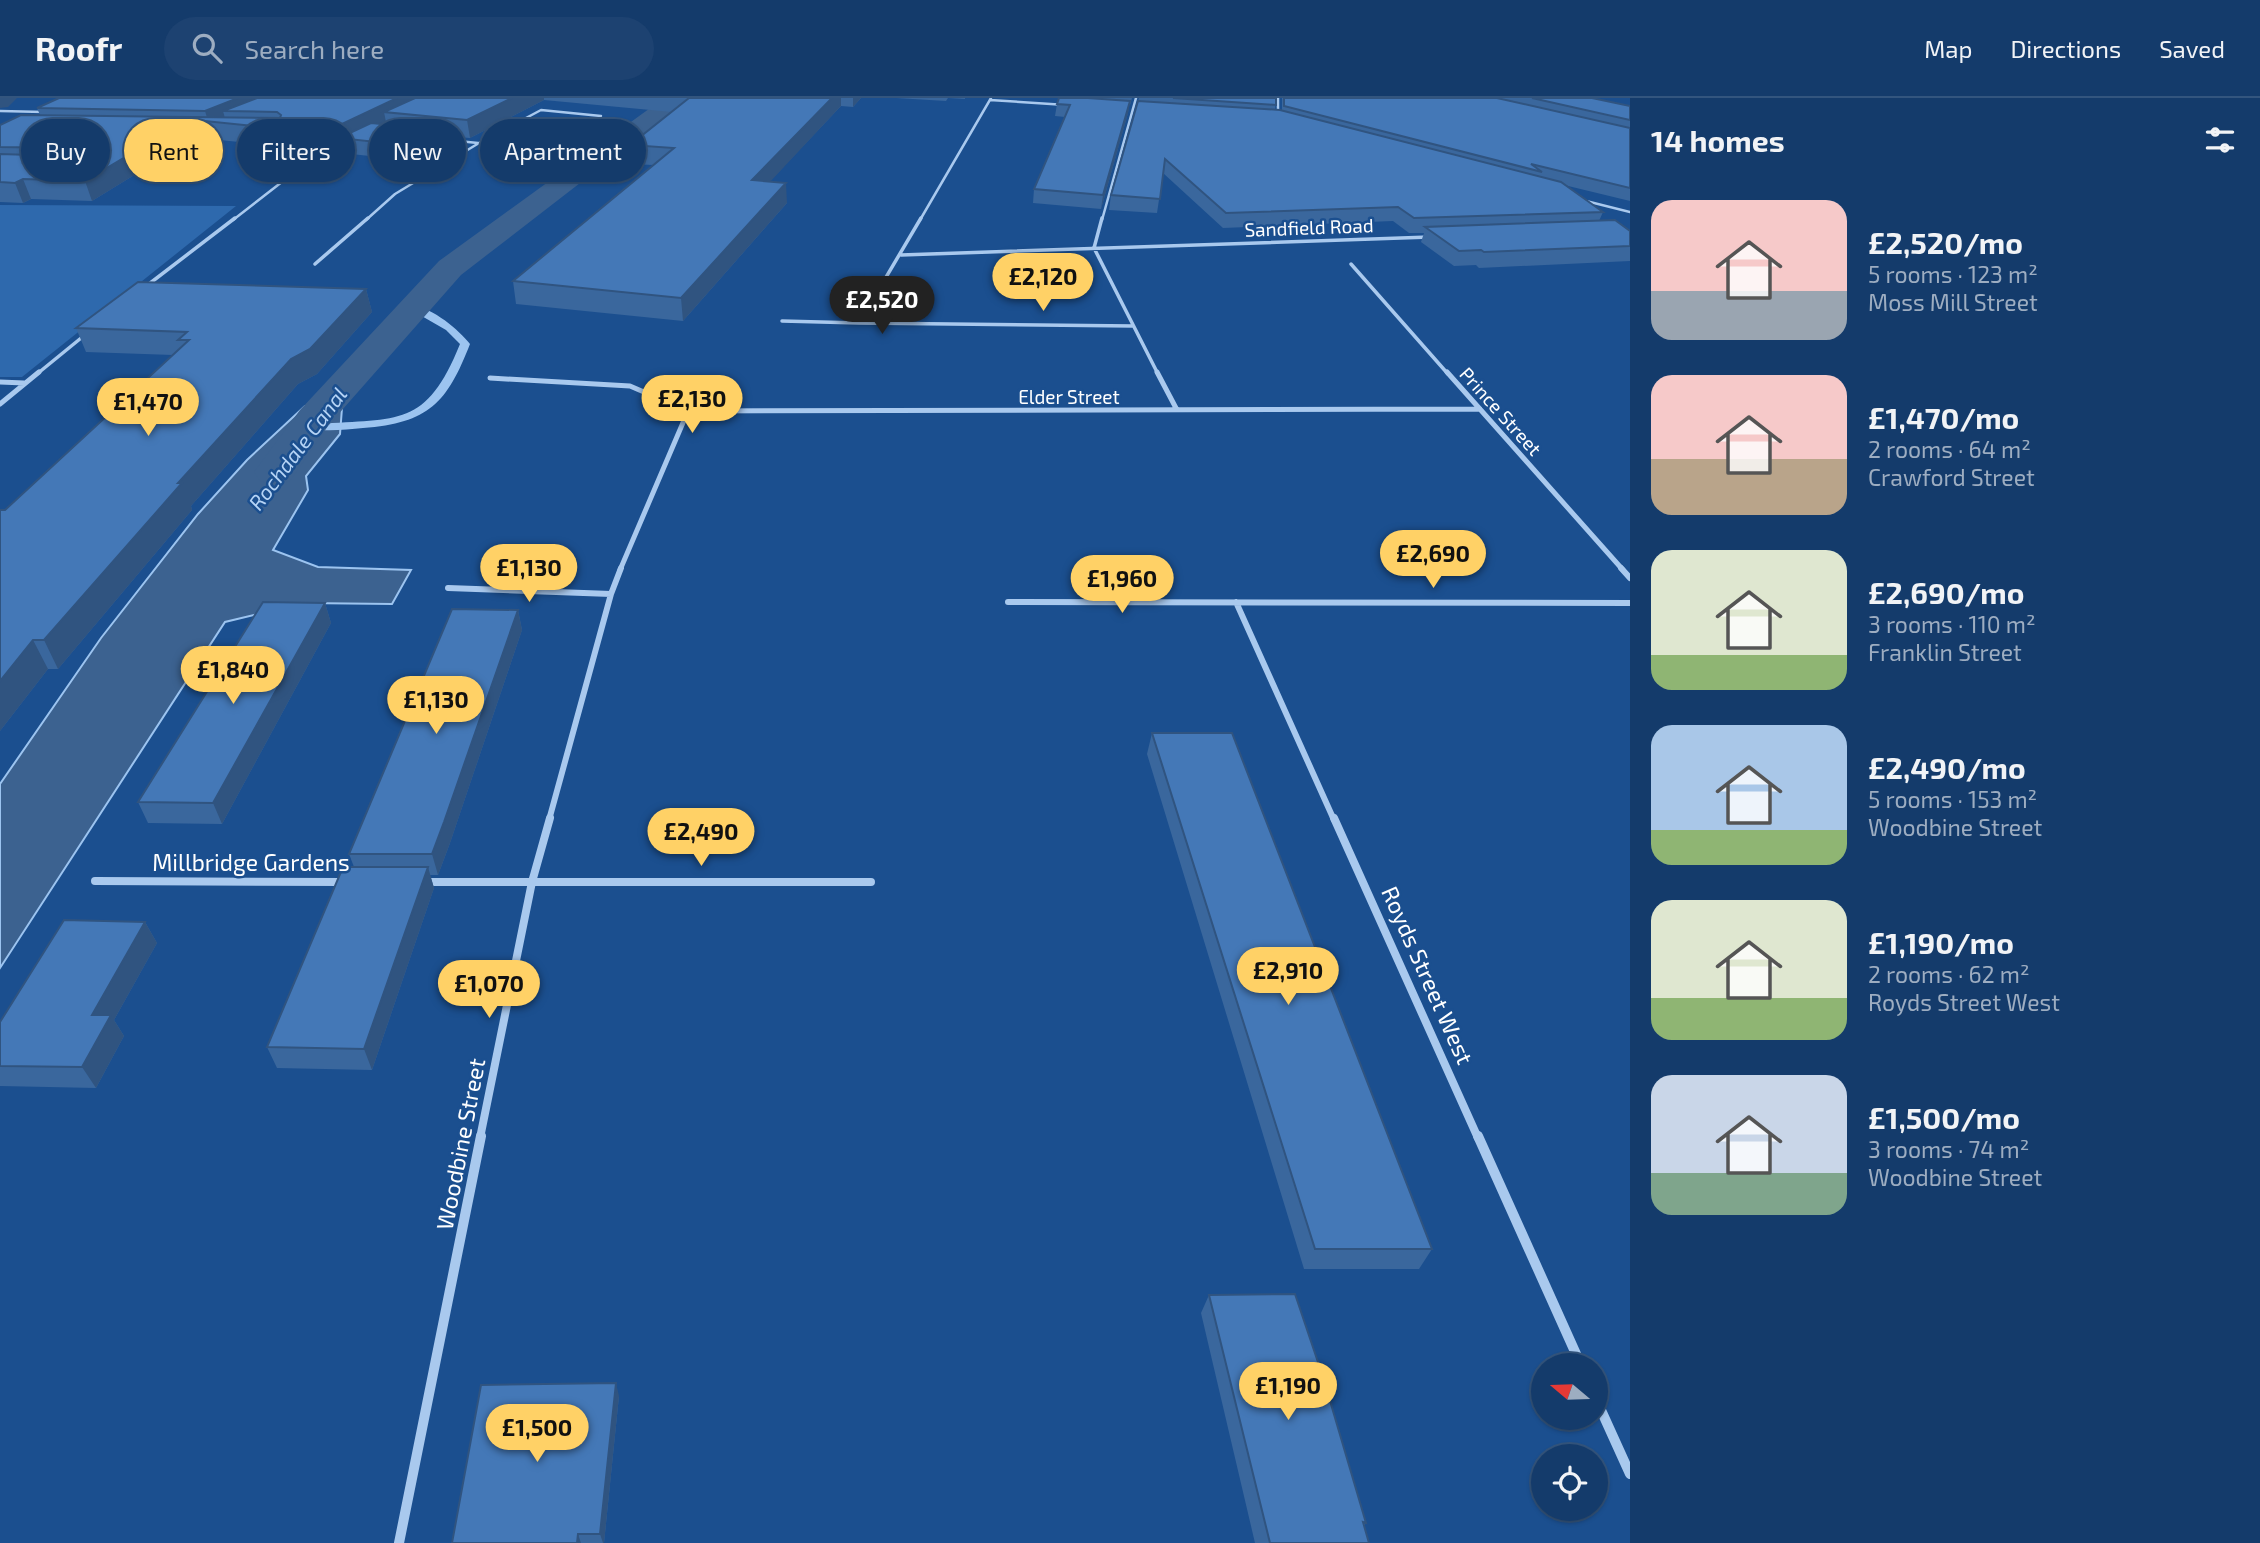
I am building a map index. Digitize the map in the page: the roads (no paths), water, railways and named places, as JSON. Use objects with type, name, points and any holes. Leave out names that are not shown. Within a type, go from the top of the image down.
[{"type":"street","points":[[1136,98],[1094,248],[1177,410]]},
{"type":"street","points":[[1278,98],[1278,119]]},
{"type":"street","points":[[859,323],[991,99],[1078,106]]},
{"type":"street","points":[[33,118],[54,107]]},
{"type":"street","points":[[315,264],[395,194],[479,143],[541,110],[601,116]]},
{"type":"street","points":[[0,111],[44,112]]},
{"type":"street","points":[[138,292],[296,171],[361,138]]},
{"type":"street","points":[[466,142],[479,143]]},
{"type":"street","points":[[1576,198],[1630,212]]},
{"type":"street","name":"Sandfield Road","points":[[901,255],[1437,236]]},
{"type":"street","name":"Prince Street","points":[[1351,264],[1630,578]]},
{"type":"street","points":[[782,321],[1133,326]]},
{"type":"street","points":[[0,404],[87,333]]},
{"type":"street","name":"Elder Street","points":[[490,378],[630,386],[688,411],[1480,409]]},
{"type":"street","points":[[0,382],[25,383]]},
{"type":"street","name":"Woodbine Street","points":[[399,1543],[532,882],[611,594],[642,514],[688,411]]},
{"type":"street","points":[[448,588],[611,594]]},
{"type":"street","points":[[1008,601],[1630,603]]},
{"type":"street","name":"Royds Street West","points":[[1236,602],[1576,1353]]},
{"type":"street","name":"Millbridge Gardens","points":[[95,881],[355,882]]},
{"type":"street","points":[[409,882],[871,882]]},
{"type":"street","points":[[1608,1425],[1630,1474]]},
{"type":"water","points":[[305,406],[342,408],[340,434],[306,476],[308,490],[273,550],[318,567],[411,570],[392,604],[304,603],[225,622],[0,968],[0,784],[101,638],[198,514],[247,460]]},
{"type":"waterway","name":"Rochdale Canal","points":[[275,472],[314,418],[450,268],[679,98]]},
{"type":"waterway","points":[[318,427],[395,420],[423,410],[439,396],[452,375],[465,344],[450,328],[416,309]]}]
